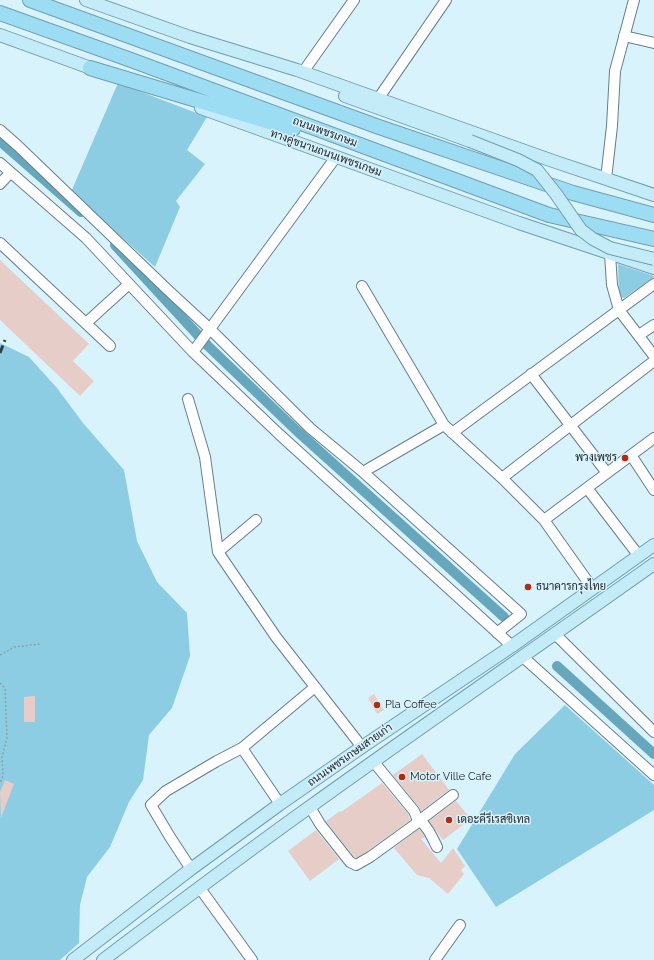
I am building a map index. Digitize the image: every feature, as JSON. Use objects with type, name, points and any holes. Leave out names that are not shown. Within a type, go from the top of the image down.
[{"type":"highway","points":[[30,0],[386,130],[572,193],[654,215]]},
{"type":"highway","name":"ถนนเพชรเกษม","points":[[0,13],[549,215],[654,239]]},
{"type":"highway","points":[[90,68],[427,170]]},
{"type":"main road","points":[[86,0],[251,59],[518,160],[537,170],[581,230],[593,239],[610,248],[654,259]]},
{"type":"main road","name":"ทางคู่ขนานถนนเพชรเกษม","points":[[0,35],[519,223],[654,268]]},
{"type":"main road","points":[[190,37],[303,72],[553,161],[654,195]]},
{"type":"main road","name":"ถนนเพชรเกษมสายเก่า","points":[[73,960],[191,868],[280,804],[512,646],[654,545]]},
{"type":"main road","name":"ถนนเพชรเกษมสายเก่า","points":[[103,960],[199,887],[373,761],[542,644],[654,564]]},
{"type":"street","points":[[303,72],[354,0]]},
{"type":"street","points":[[378,99],[446,0]]},
{"type":"street","points":[[606,179],[612,126],[615,70],[634,0]]},
{"type":"street","points":[[624,36],[654,43]]},
{"type":"street","points":[[0,130],[18,145],[208,331],[310,428],[363,472],[521,614],[497,633]]},
{"type":"street","points":[[195,349],[336,157]]},
{"type":"street","points":[[0,163],[86,238],[129,284],[279,434],[512,646]]},
{"type":"street","points":[[0,184],[10,172]]},
{"type":"street","points":[[0,243],[110,346]]},
{"type":"street","points":[[610,254],[612,285],[619,310],[654,356]]},
{"type":"street","points":[[86,323],[129,284]]},
{"type":"street","points":[[452,433],[654,284]]},
{"type":"street","points":[[362,286],[444,425],[502,478],[544,520],[593,589]]},
{"type":"street","points":[[639,335],[654,324]]},
{"type":"street","points":[[502,478],[654,361]]},
{"type":"street","points":[[532,374],[607,473]]},
{"type":"street","points":[[188,399],[205,457],[218,552],[276,637],[362,747]]},
{"type":"street","points":[[363,472],[444,425]]},
{"type":"street","points":[[544,520],[654,438]]},
{"type":"street","points":[[631,455],[654,490]]},
{"type":"street","points":[[587,488],[639,556]]},
{"type":"street","points":[[218,552],[256,520]]},
{"type":"street","points":[[555,634],[654,732]]},
{"type":"street","points":[[523,657],[654,775]]},
{"type":"street","points":[[191,868],[170,838],[151,805],[166,791],[242,748],[315,687]]},
{"type":"street","points":[[242,748],[280,804]]},
{"type":"street","points":[[373,761],[414,811],[418,819],[422,821],[437,847]]},
{"type":"street","points":[[310,807],[320,824],[350,862],[356,865],[370,857],[417,823],[418,819],[453,795]]},
{"type":"street","points":[[199,887],[252,960]]},
{"type":"street","points":[[435,960],[460,925]]},
{"type":"path","points":[[0,655],[14,647],[41,644]]},
{"type":"path","points":[[0,683],[5,688],[7,738],[1,758],[3,776],[0,783]]},
{"type":"shaded area","points":[[118,83],[207,117],[187,150],[205,164],[176,201],[180,207],[155,267],[71,192]]},
{"type":"shaded area","points":[[618,264],[654,277],[624,298],[619,296]]},
{"type":"shaded area","points":[[0,343],[29,357],[57,388],[83,423],[124,470],[137,541],[157,582],[187,613],[190,656],[172,708],[149,735],[143,780],[129,802],[110,847],[87,877],[80,905],[79,943],[60,960],[0,960]]},
{"type":"shaded area","points":[[565,705],[654,785],[654,810],[496,907],[457,849],[515,754]]},
{"type":"building","points":[[0,260],[89,344],[73,361],[94,381],[80,396],[0,320]]},
{"type":"building","points":[[374,694],[384,710],[377,714],[368,698]]},
{"type":"building","points":[[35,696],[35,722],[24,722],[24,697]]},
{"type":"building","points":[[422,754],[449,790],[421,811],[393,775]]},
{"type":"building","points":[[5,780],[14,784],[1,818],[0,792]]},
{"type":"building","points":[[382,783],[408,814],[410,820],[356,858],[326,821]]},
{"type":"building","points":[[456,801],[471,819],[443,840],[429,821]]},
{"type":"building","points":[[419,829],[425,837],[421,839],[441,863],[453,848],[465,866],[461,870],[464,874],[448,894],[429,878],[417,875],[394,848]]},
{"type":"building","points":[[316,830],[339,859],[310,881],[288,851]]},
{"type":"waterway","points":[[0,141],[81,212]]},
{"type":"waterway","points":[[115,245],[208,346],[297,431],[504,617]]},
{"type":"waterway","points":[[557,666],[654,754]]},
{"type":"railway","points":[[0,353],[5,340]]},
{"type":"place","name":"พวงเพชร","points":[[625,458]]},
{"type":"place","name":"ธนาคารกรุงไทย","points":[[528,587]]},
{"type":"place","name":"Pla Coffee","points":[[377,705]]},
{"type":"place","name":"Motor Ville Cafe","points":[[402,777]]},
{"type":"place","name":"เดอะคีรีเรสซิเทล","points":[[449,820]]}]
